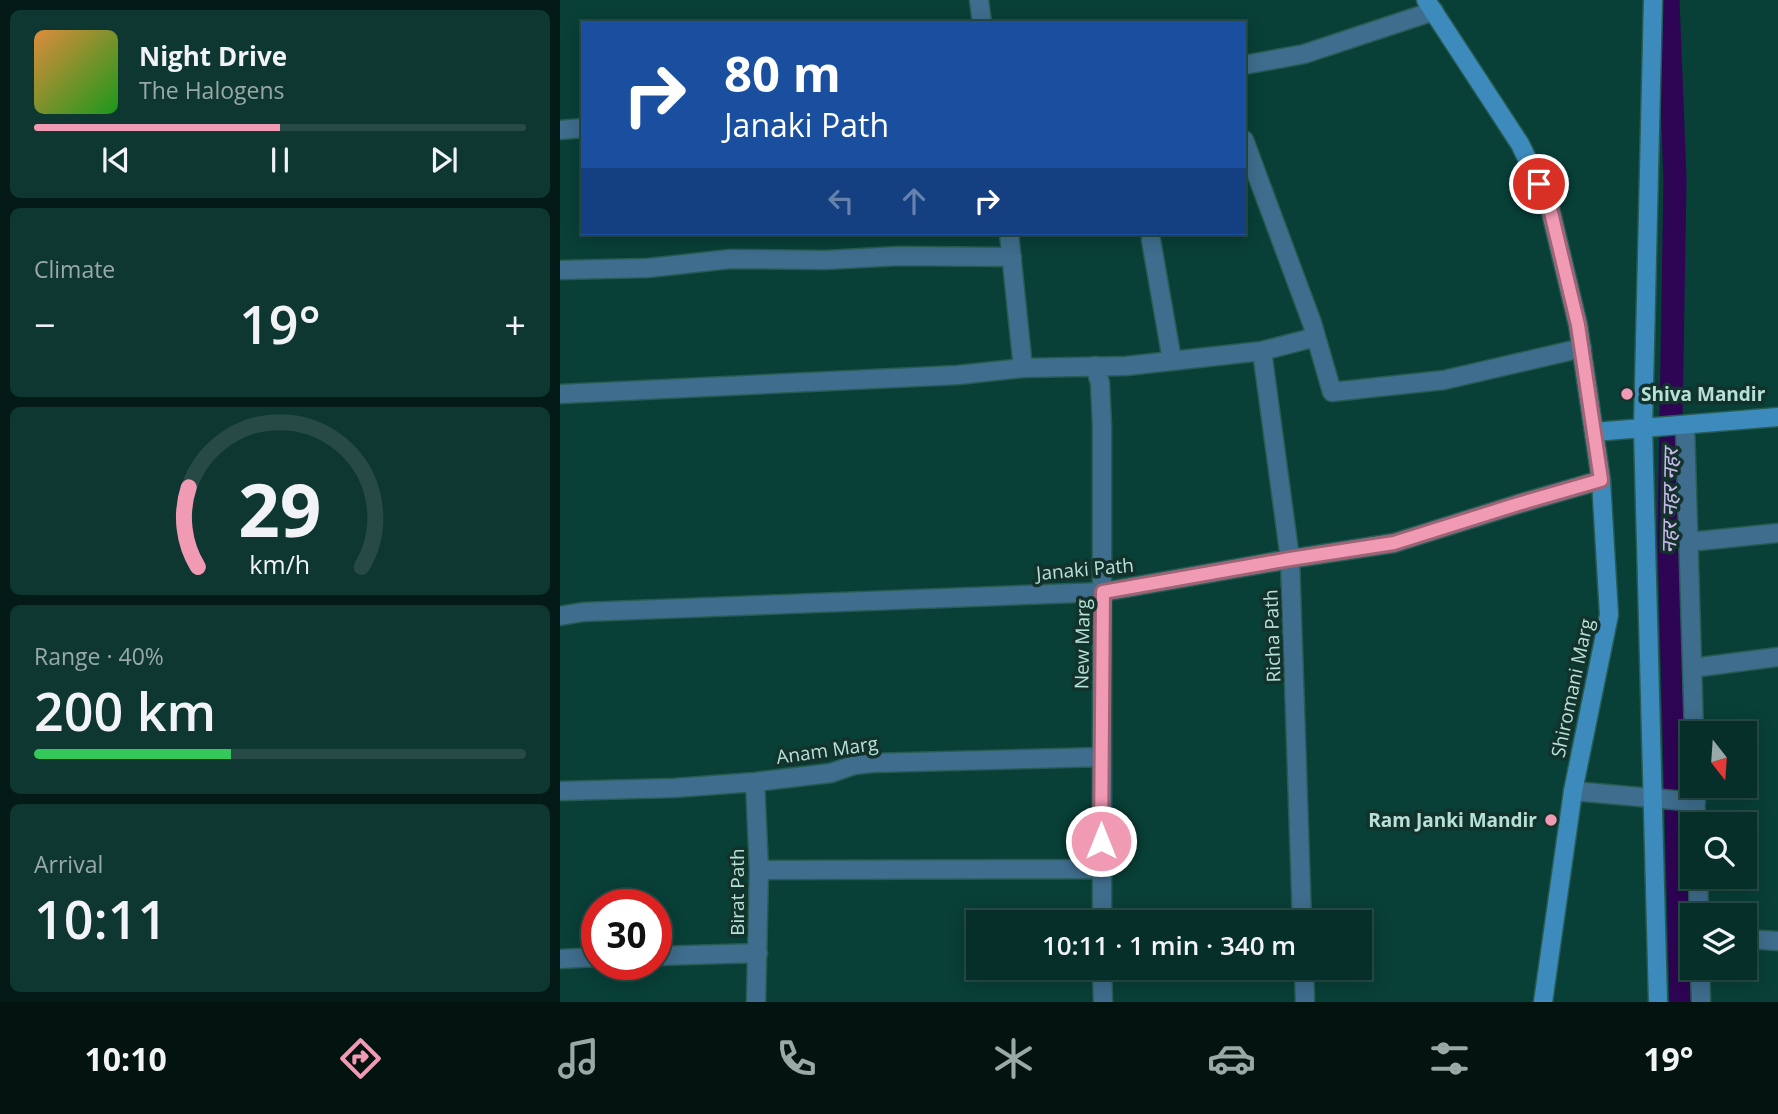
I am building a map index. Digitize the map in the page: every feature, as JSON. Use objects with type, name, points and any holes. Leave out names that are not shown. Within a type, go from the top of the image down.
[{"type":"street","points":[[979,0],[982,21]]},
{"type":"street","points":[[1653,0],[1653,798],[1658,1002]]},
{"type":"street","points":[[1246,65],[1304,54],[1430,5]]},
{"type":"street","name":"Shiromani Marg","points":[[1430,5],[1520,144],[1549,204],[1578,325],[1601,480],[1609,615],[1573,791],[1543,1002]]},
{"type":"street","points":[[560,130],[581,128]]},
{"type":"street","points":[[1246,145],[1316,337],[1332,392],[1444,380],[1582,348]]},
{"type":"street","points":[[1009,235],[1023,368]]},
{"type":"street","points":[[1151,240],[1172,360]]},
{"type":"street","points":[[560,270],[648,268],[730,259],[1012,257]]},
{"type":"street","points":[[560,394],[958,375],[1023,368],[1126,366],[1262,351],[1316,337]]},
{"type":"street","name":"Richa Path","points":[[1262,351],[1290,559],[1302,910]]},
{"type":"street","name":"New Marg","points":[[1095,366],[1100,383],[1102,425],[1102,910]]},
{"type":"street","points":[[1594,432],[1778,417]]},
{"type":"street","points":[[1683,424],[1694,721]]},
{"type":"street","name":"Janaki Path","points":[[560,616],[583,612],[1103,592],[1394,543],[1601,480]]},
{"type":"street","points":[[1689,542],[1778,533]]},
{"type":"street","points":[[1692,668],[1778,657]]},
{"type":"street","name":"Anam Marg","points":[[560,791],[674,788],[755,782],[831,773],[853,765],[872,763],[1101,757]]},
{"type":"street","name":"Birat Path","points":[[755,782],[759,870],[756,1002]]},
{"type":"street","points":[[1573,791],[1653,798],[1680,795]]},
{"type":"street","points":[[759,870],[1101,869]]},
{"type":"street","points":[[1757,940],[1778,941]]},
{"type":"street","points":[[672,956],[758,953]]},
{"type":"street","points":[[560,958],[581,957]]},
{"type":"street","points":[[1102,980],[1102,1002]]},
{"type":"street","points":[[1304,980],[1305,1002]]},
{"type":"street","points":[[1700,980],[1701,1002]]},
{"type":"waterway","name":"नहर नहर नहर","points":[[1668,0],[1675,179],[1669,538],[1681,1002]]},
{"type":"place","name":"Shiva Mandir","points":[[1627,394]]},
{"type":"place","name":"Ram Janki Mandir","points":[[1551,820]]},
{"type":"route","points":[[1101,841],[1103,592],[1394,543],[1601,480],[1578,325],[1549,204],[1539,184]]}]
